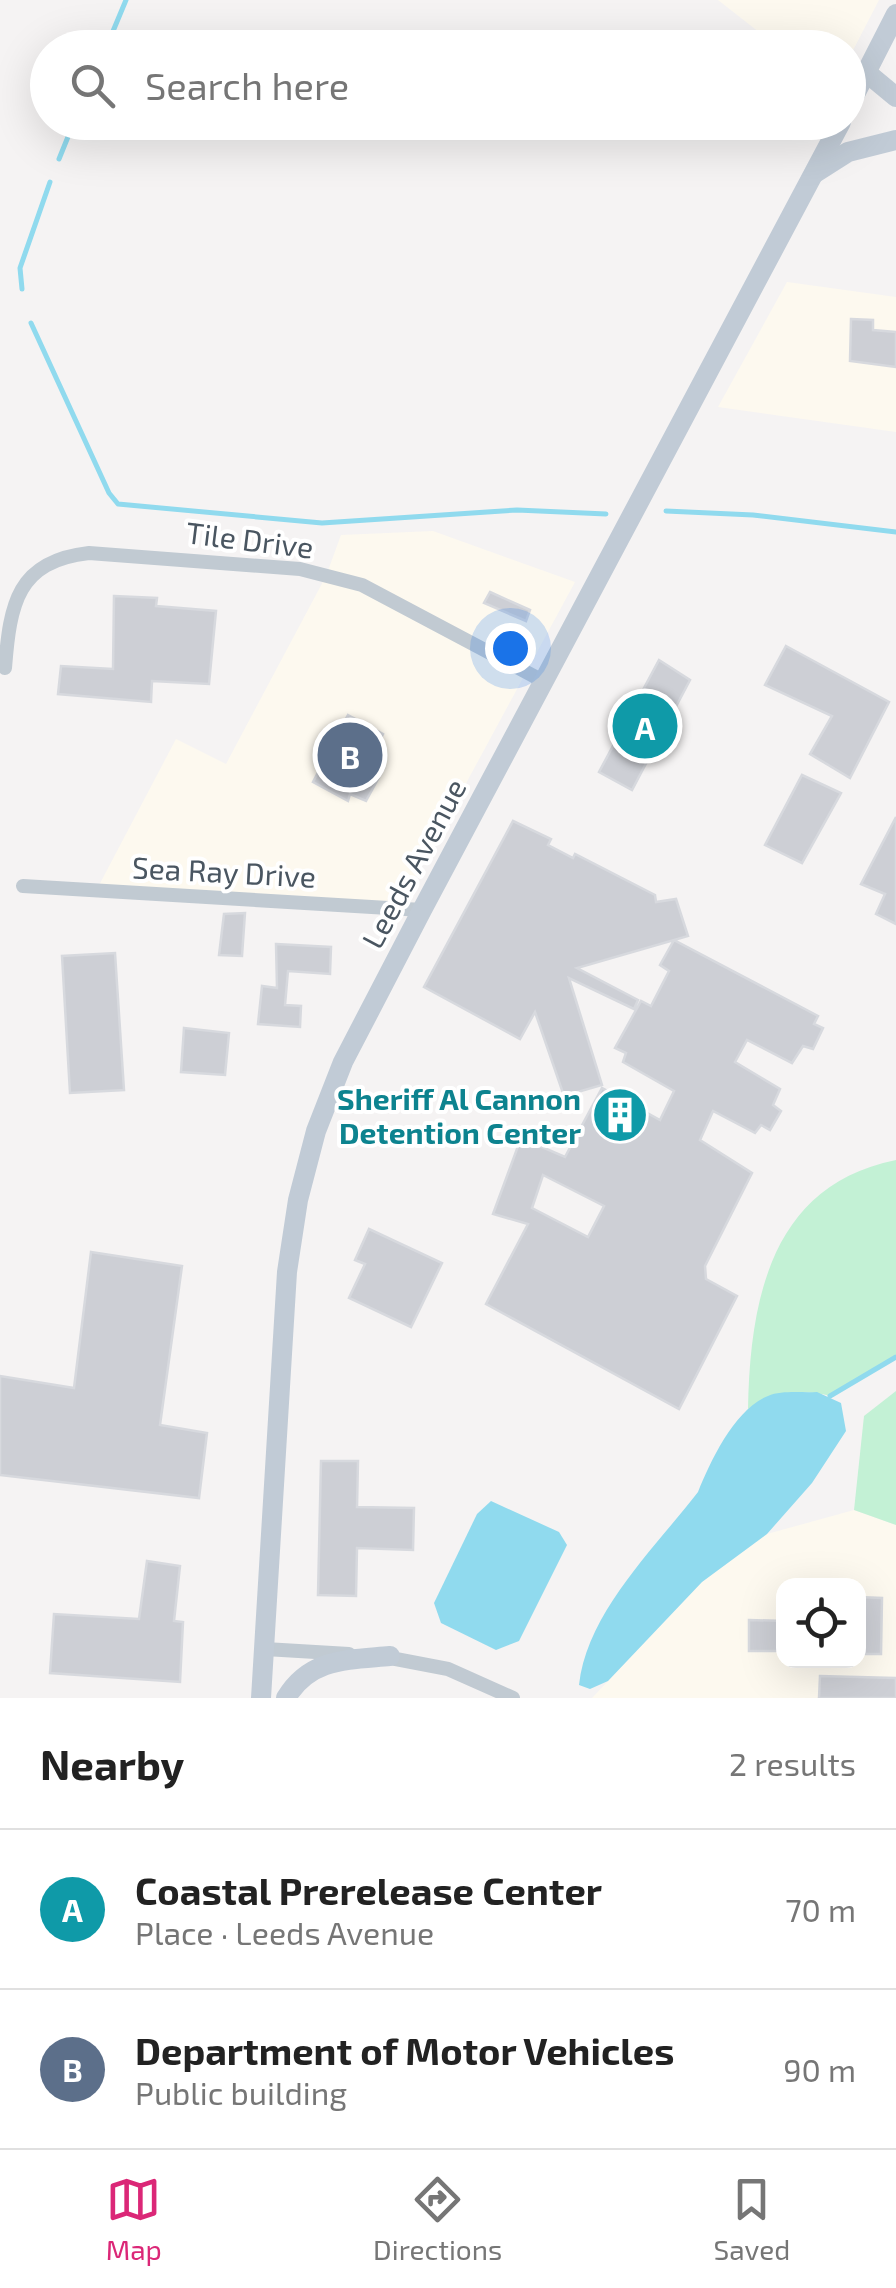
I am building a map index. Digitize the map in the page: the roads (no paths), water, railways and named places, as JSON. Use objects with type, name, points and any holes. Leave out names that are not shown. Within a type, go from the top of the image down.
[{"type":"street","points":[[896,14],[867,73],[896,98]]},
{"type":"street","name":"Leeds Avenue","points":[[261,1698],[287,1272],[298,1200],[316,1131],[344,1062],[422,910],[831,140]]},
{"type":"street","points":[[813,174],[848,152],[896,140]]},
{"type":"street","name":"Tile Drive","points":[[5,668],[9,619],[22,589],[38,567],[60,556],[89,552],[300,568],[362,585],[543,681]]},
{"type":"street","name":"Sea Ray Drive","points":[[24,886],[422,910]]},
{"type":"street","points":[[265,1650],[390,1656],[448,1669],[512,1698]]},
{"type":"street","points":[[286,1698],[298,1678],[311,1668],[390,1656]]},
{"type":"water","points":[[817,1392],[841,1403],[846,1431],[812,1483],[767,1534],[702,1582],[608,1681],[590,1689],[579,1685],[595,1632],[609,1607],[698,1492],[735,1424],[768,1396]]},
{"type":"water","points":[[491,1501],[559,1532],[567,1545],[519,1641],[496,1650],[441,1623],[434,1603],[477,1514]]},
{"type":"waterway","points":[[114,30],[126,0]]},
{"type":"waterway","points":[[59,159],[67,140]]},
{"type":"waterway","points":[[22,289],[20,268],[50,182]]},
{"type":"waterway","points":[[31,323],[109,493],[118,504],[322,523],[517,510],[606,514]]},
{"type":"waterway","points":[[666,511],[753,515],[896,532]]},
{"type":"waterway","points":[[830,1396],[896,1357]]},
{"type":"place","name":"Coastal Prerelease Center","points":[[645,726]]},
{"type":"place","name":"Department of Motor Vehicles","points":[[350,755]]},
{"type":"place","name":"Sheriff Al Cannon Detention Center","points":[[620,1115]]}]
